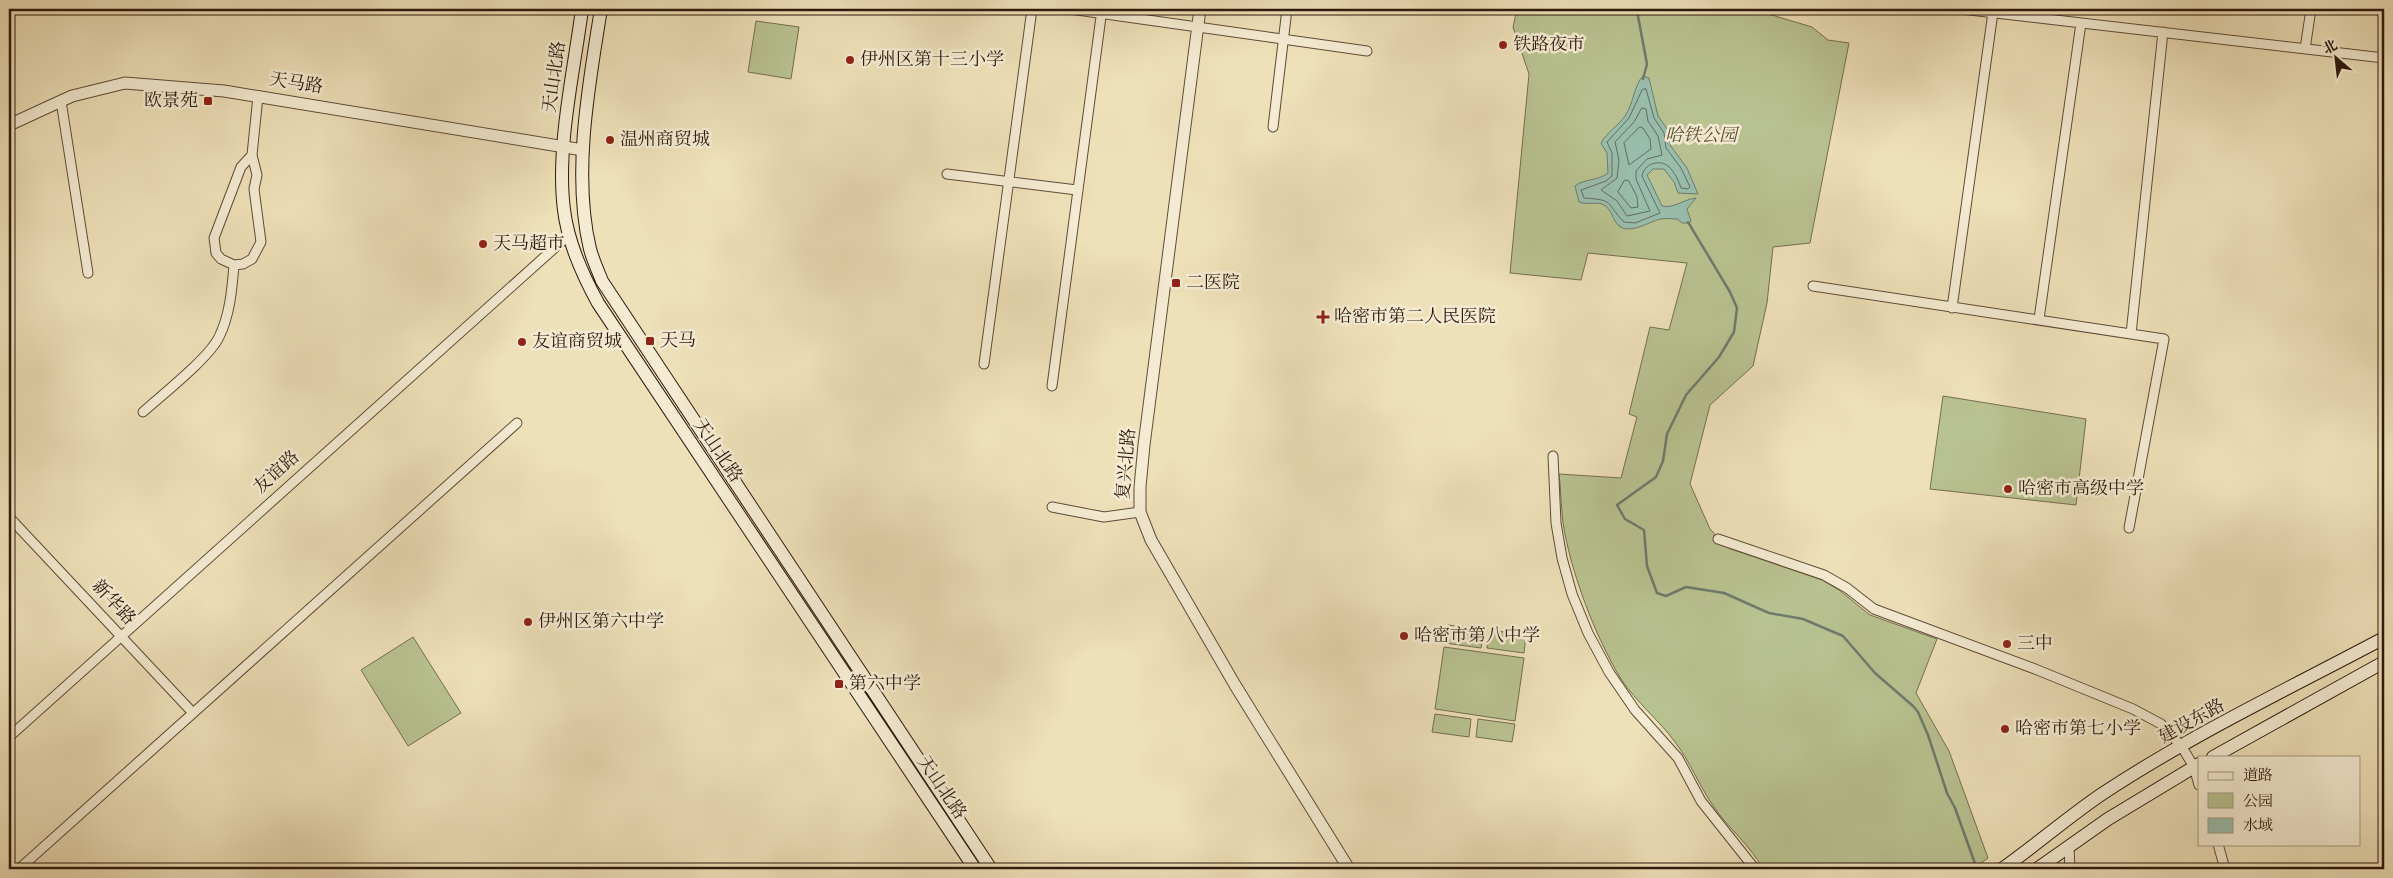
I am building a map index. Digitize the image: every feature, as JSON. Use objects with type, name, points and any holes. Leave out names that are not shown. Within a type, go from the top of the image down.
[{"type":"main road","name":"天山北路","points":[[582,9],[564,146],[564,211],[579,266],[598,303],[974,869]]},
{"type":"main road","points":[[601,9],[593,60],[581,168],[584,215],[590,251],[602,281],[991,869]]},
{"type":"main road","name":"建设东路","points":[[2002,869],[2101,795],[2182,747],[2384,638]]},
{"type":"main road","points":[[2215,756],[2384,662]]},
{"type":"main road","points":[[2037,869],[2108,818],[2197,766]]},
{"type":"street","points":[[984,364],[1032,9]]},
{"type":"street","points":[[1070,9],[1101,11],[1367,51]]},
{"type":"street","name":"复兴北路","points":[[1200,9],[1144,445],[1140,512],[1151,540],[1236,685],[1349,869]]},
{"type":"street","points":[[1273,127],[1287,9]]},
{"type":"street","points":[[1961,9],[2384,58]]},
{"type":"street","points":[[2304,49],[2311,9]]},
{"type":"street","points":[[1052,386],[1101,11]]},
{"type":"street","points":[[1952,308],[1992,12]]},
{"type":"street","points":[[2039,319],[2080,23]]},
{"type":"street","points":[[2131,334],[2163,32]]},
{"type":"street","name":"天马路","points":[[9,126],[72,96],[125,83],[187,87],[258,96],[583,150]]},
{"type":"street","points":[[252,155],[242,167],[214,238],[216,253],[227,263],[234,266],[243,264],[252,258],[258,251],[261,242],[254,189],[257,175],[252,155],[258,96]]},
{"type":"street","points":[[62,102],[88,273]]},
{"type":"street","points":[[947,174],[1077,190]]},
{"type":"street","name":"友谊路","points":[[9,737],[569,235]]},
{"type":"street","points":[[143,412],[206,355],[219,337],[231,295],[234,266]]},
{"type":"street","points":[[1813,286],[2164,339],[2129,528]]},
{"type":"street","points":[[19,869],[517,423]]},
{"type":"street","points":[[1554,456],[1556,523],[1562,558],[1572,594],[1588,633],[1609,672],[1635,710],[1678,758],[1701,801],[1755,869]]},
{"type":"street","points":[[1052,507],[1104,517],[1140,512]]},
{"type":"street","name":"新华路","points":[[9,517],[193,713]]},
{"type":"street","points":[[1718,539],[1824,575],[1847,588],[1874,609],[2036,669],[2133,709],[2161,724],[2197,766]]},
{"type":"street","points":[[2069,846],[2070,869]]},
{"type":"street","points":[[2219,846],[2225,869]]},
{"type":"green space","name":"哈铁公园","points":[[1517,9],[1755,10],[1812,27],[1828,40],[1849,43],[1810,243],[1773,247],[1767,303],[1753,366],[1710,405],[1690,484],[1710,529],[1728,548],[1822,580],[1839,590],[1870,615],[1937,639],[1916,693],[1949,751],[1988,858],[1973,869],[1763,869],[1752,852],[1714,807],[1675,742],[1627,687],[1611,662],[1585,604],[1572,562],[1563,523],[1559,474],[1621,478],[1637,417],[1629,414],[1650,327],[1669,330],[1687,263],[1588,253],[1581,280],[1510,273],[1529,74],[1513,27]]},
{"type":"green space","points":[[756,21],[799,27],[791,79],[748,72]]},
{"type":"green space","points":[[1943,396],[2086,419],[2076,505],[1930,489]]},
{"type":"green space","points":[[1448,625],[1484,630],[1481,648],[1445,643]]},
{"type":"green space","points":[[1490,630],[1526,635],[1524,653],[1487,648]]},
{"type":"green space","points":[[413,637],[461,713],[408,746],[361,670]]},
{"type":"green space","points":[[1444,647],[1524,658],[1515,721],[1435,709]]},
{"type":"green space","points":[[1435,714],[1471,719],[1469,737],[1432,732]]},
{"type":"green space","points":[[1478,719],[1515,724],[1512,742],[1476,737]]},
{"type":"water","points":[[1643,76],[1649,78],[1658,116],[1670,133],[1670,145],[1687,168],[1698,194],[1678,193],[1674,182],[1664,169],[1653,169],[1647,175],[1662,206],[1671,206],[1696,198],[1687,209],[1691,221],[1689,223],[1682,223],[1677,219],[1663,219],[1629,229],[1619,226],[1610,211],[1602,204],[1579,202],[1575,186],[1608,173],[1607,153],[1601,143],[1625,116],[1640,79]]},
{"type":"waterway","points":[[1634,9],[1637,11],[1647,64],[1643,79]]},
{"type":"waterway","points":[[1688,222],[1730,292],[1737,308],[1734,332],[1719,357],[1686,395],[1667,434],[1663,461],[1656,477],[1617,505],[1625,519],[1644,530],[1647,566],[1657,593],[1666,596],[1686,587],[1724,593],[1769,613],[1803,619],[1843,636],[1875,673],[1913,706],[1918,712],[1928,735],[1947,793],[1955,808],[1977,869]]},
{"type":"place","name":"铁路夜市","points":[[1503,45]]},
{"type":"place","name":"伊州区第十三小学","points":[[850,60]]},
{"type":"place","name":"欧景苑","points":[[208,101]]},
{"type":"place","name":"温州商贸城","points":[[610,140]]},
{"type":"place","name":"天马超市","points":[[483,244]]},
{"type":"place","name":"二医院","points":[[1176,283]]},
{"type":"place","name":"哈密市第二人民医院","points":[[1323,317]]},
{"type":"place","name":"天马","points":[[650,341]]},
{"type":"place","name":"友谊商贸城","points":[[522,342]]},
{"type":"place","name":"哈密市高级中学","points":[[2008,489]]},
{"type":"place","name":"伊州区第六中学","points":[[528,622]]},
{"type":"place","name":"哈密市第八中学","points":[[1404,636]]},
{"type":"place","name":"三中","points":[[2007,644]]},
{"type":"place","name":"第六中学","points":[[839,684]]},
{"type":"place","name":"哈密市第七小学","points":[[2005,729]]}]
